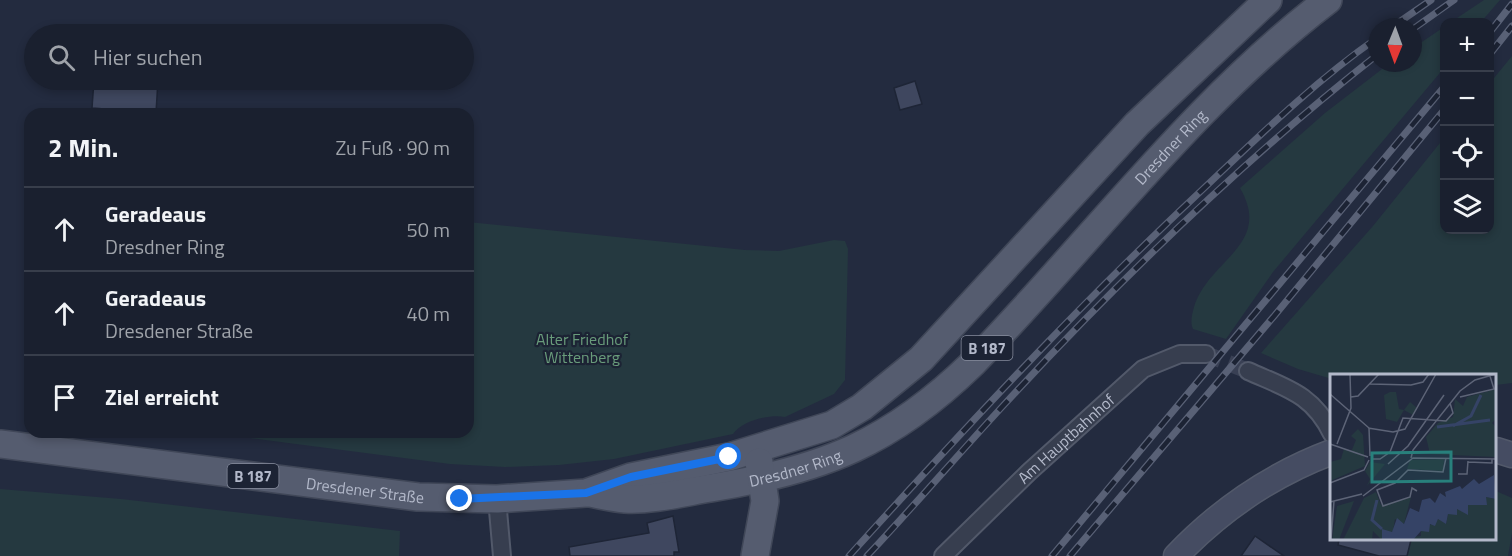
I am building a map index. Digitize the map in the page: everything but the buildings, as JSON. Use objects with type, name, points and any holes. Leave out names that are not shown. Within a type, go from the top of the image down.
[{"type":"main road","name":"Dresdner Ring","points":[[586,493],[631,477],[757,449],[832,424],[862,407],[902,376],[949,332],[1156,104],[1268,0]]},
{"type":"main road","name":"Dresdner Ring","points":[[586,493],[627,500],[762,479],[814,466],[851,451],[892,429],[938,395],[994,341],[1185,132],[1276,45],[1328,0]]},
{"type":"main road","name":"Dresdener Straße","points":[[0,444],[418,497],[497,499],[586,493]]},
{"type":"main road","points":[[755,556],[764,517],[762,479],[757,449]]},
{"type":"street","name":"Am Hauptbahnhof","points":[[943,556],[1029,472],[1143,369],[1180,354],[1206,354]]},
{"type":"street","points":[[1248,371],[1306,398],[1321,412],[1330,430]]},
{"type":"street","points":[[1497,450],[1512,455]]},
{"type":"street","points":[[1176,556],[1230,507],[1274,479],[1330,453]]},
{"type":"street","points":[[497,499],[502,556]]},
{"type":"green space","points":[[1484,0],[1500,0],[1484,18],[1457,18]]},
{"type":"green space","points":[[1440,30],[1440,73],[1273,272],[1226,339],[1193,329],[1191,321],[1194,307],[1202,290],[1235,251],[1244,238],[1249,224],[1248,208],[1240,188],[1325,113],[1378,72],[1422,72],[1422,42]]},
{"type":"green space","points":[[1512,56],[1512,383],[1497,385],[1497,374],[1330,374],[1330,378],[1298,369],[1261,353],[1373,226],[1440,143],[1440,234],[1494,234],[1494,78]]},
{"type":"green space","name":"Alter Friedhof Wittenberg","points":[[474,223],[745,250],[779,251],[834,240],[845,241],[848,249],[845,380],[834,394],[785,417],[764,418],[749,422],[733,434],[614,459],[559,465],[505,467],[450,464],[249,438],[474,438]]},
{"type":"green space","points":[[0,489],[121,499],[400,531],[399,556],[0,556]]},
{"type":"green space","points":[[1497,491],[1512,498],[1512,533],[1508,556],[1407,556],[1411,541],[1497,541]]},
{"type":"tunnel","points":[[1206,354],[1248,371]]},
{"type":"railway","points":[[1405,18],[1431,0]]},
{"type":"railway","points":[[1422,23],[1454,0]]},
{"type":"railway","points":[[1494,27],[1512,4]]},
{"type":"railway","points":[[1494,49],[1512,26]]},
{"type":"railway","points":[[849,556],[1022,369],[1111,278],[1244,150],[1331,73],[1368,45]]},
{"type":"railway","points":[[867,556],[1001,408],[1135,269],[1229,180],[1368,62]]},
{"type":"railway","points":[[1052,556],[1440,92]]},
{"type":"railway","points":[[1070,556],[1275,315],[1440,115]]},
{"type":"route","points":[[460,499],[586,493],[631,477],[729,457]]}]
